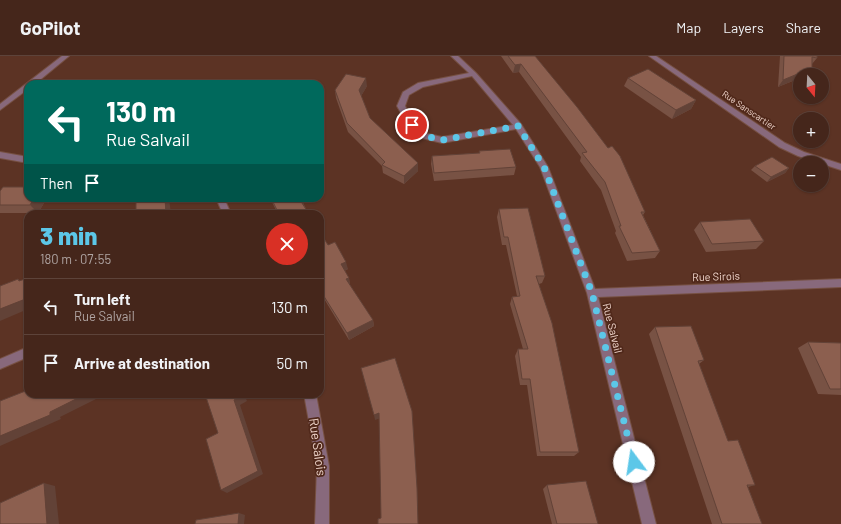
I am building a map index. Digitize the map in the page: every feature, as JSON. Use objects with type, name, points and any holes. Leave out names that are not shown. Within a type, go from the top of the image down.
[{"type":"street","points":[[36,80],[66,56]]},
{"type":"street","name":"Rue Salvail","points":[[454,56],[474,74],[518,126],[544,167],[592,293],[649,524]]},
{"type":"street","name":"Rue Sanscartier","points":[[652,56],[782,145],[801,154],[841,167]]},
{"type":"street","points":[[474,74],[421,85],[406,94],[401,106],[417,134],[442,140],[518,126]]},
{"type":"street","points":[[0,108],[24,89]]},
{"type":"street","points":[[0,155],[24,159]]},
{"type":"street","name":"Rue Sirois","points":[[592,293],[841,283]]},
{"type":"street","points":[[0,364],[24,354]]},
{"type":"street","name":"Rue Salois","points":[[311,398],[323,466],[322,524]]},
{"type":"building","points":[[508,56],[535,56],[577,107],[608,148],[612,146],[620,156],[645,212],[641,212],[660,251],[632,253],[619,226],[621,226],[605,182],[582,153],[587,152],[521,64],[515,65]]},
{"type":"building","points":[[784,56],[817,56],[817,58],[812,57],[812,68],[793,68],[793,76],[783,80]]},
{"type":"building","points":[[648,69],[696,100],[676,110],[628,78]]},
{"type":"building","points":[[346,74],[366,78],[359,90],[370,118],[418,163],[404,176],[382,165],[385,162],[347,123],[335,90]]},
{"type":"building","points":[[510,149],[516,167],[434,173],[432,156],[480,153],[479,151]]},
{"type":"building","points":[[772,157],[789,168],[771,177],[755,166]]},
{"type":"building","points":[[3,187],[24,187],[24,202],[32,202],[30,205],[0,205],[0,191]]},
{"type":"building","points":[[136,202],[165,202],[166,210],[136,210]]},
{"type":"building","points":[[273,202],[301,202],[306,210],[277,210]]},
{"type":"building","points":[[528,208],[545,276],[536,276],[552,323],[579,452],[540,452],[530,379],[522,379],[518,349],[528,349],[512,297],[520,296],[508,237],[504,237],[499,209]]},
{"type":"building","points":[[750,219],[764,241],[712,244],[700,222]]},
{"type":"building","points":[[324,238],[328,245],[335,242],[346,262],[341,264],[349,278],[346,279],[373,320],[347,333],[324,296]]},
{"type":"building","points":[[18,279],[19,281],[24,279],[24,300],[0,309],[0,286]]},
{"type":"building","points":[[691,326],[704,360],[698,361],[728,441],[738,440],[755,485],[747,485],[762,524],[722,524],[655,327]]},
{"type":"building","points":[[808,342],[841,343],[841,389],[830,389]]},
{"type":"building","points":[[395,358],[412,411],[418,524],[378,524],[378,519],[381,518],[379,413],[374,415],[361,368]]},
{"type":"building","points":[[24,392],[24,398],[78,398],[50,412],[50,415],[0,436],[0,401]]},
{"type":"building","points":[[206,398],[238,398],[234,400],[258,471],[221,490],[206,439],[218,433]]},
{"type":"building","points":[[586,481],[598,524],[557,524],[547,485]]},
{"type":"building","points":[[44,483],[47,524],[0,524],[0,503]]},
{"type":"building","points":[[239,513],[238,524],[195,524],[196,520]]},
{"type":"route","points":[[412,125],[417,134],[442,140],[518,126],[544,167],[592,293],[634,462]]}]
